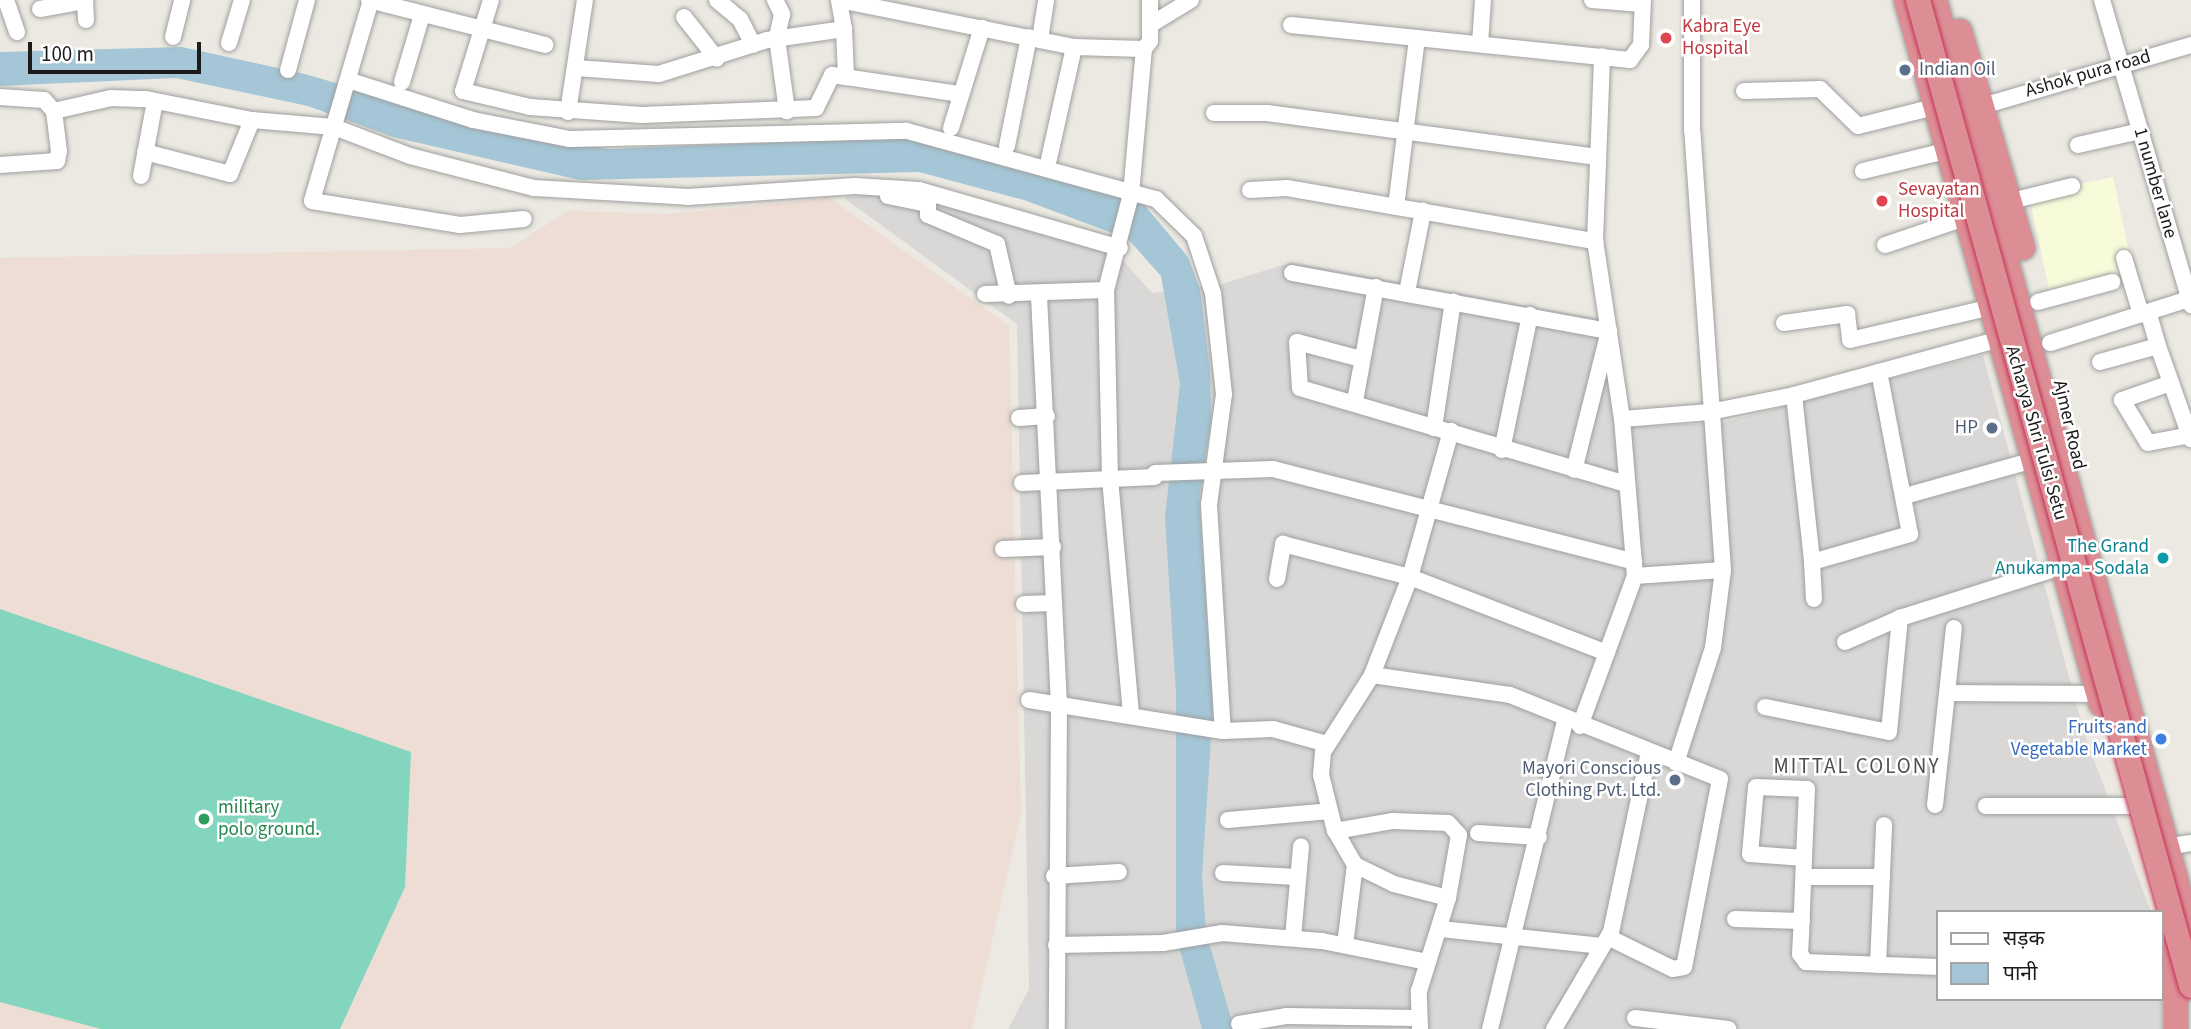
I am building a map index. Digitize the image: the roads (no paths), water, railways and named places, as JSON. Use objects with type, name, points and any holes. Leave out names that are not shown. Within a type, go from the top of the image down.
[{"type":"highway","name":"Ajmer Road","points":[[1906,0],[1962,219],[2130,806],[2167,847],[2159,910]]},
{"type":"highway","name":"Acharya Shri Tulsi Setu","points":[[1918,0],[2191,986]]},
{"type":"highway","name":"Acharya Shri Tulsi Setu","points":[[1935,0],[2075,495]]},
{"type":"highway","name":"Ajmer Road","points":[[1950,0],[1986,105],[2050,343],[2083,486],[2075,495],[2191,934]]},
{"type":"highway","points":[[2163,934],[2176,1029]]},
{"type":"street","points":[[173,37],[182,0]]},
{"type":"street","points":[[229,43],[242,0]]},
{"type":"street","points":[[288,70],[307,0]]},
{"type":"street","points":[[524,219],[460,225],[312,201],[370,0],[481,31],[545,45]]},
{"type":"street","points":[[491,0],[463,91],[569,112],[787,111],[820,107],[830,78],[846,76],[959,94]]},
{"type":"street","points":[[717,0],[740,19],[753,45]]},
{"type":"street","points":[[775,0],[782,14],[777,38],[787,111]]},
{"type":"street","points":[[1007,146],[1046,0]]},
{"type":"street","points":[[1130,714],[1110,479],[1106,290],[1121,245],[1131,192],[1144,49],[1150,25],[1150,0]]},
{"type":"street","points":[[1150,25],[1192,0]]},
{"type":"street","points":[[1480,44],[1483,0]]},
{"type":"street","points":[[1291,25],[1630,60],[1639,53],[1642,2],[1592,0]]},
{"type":"street","points":[[1676,763],[1713,648],[1723,570],[1692,131],[1692,0]]},
{"type":"street","name":"1 number lane","points":[[2102,0],[2190,302]]},
{"type":"street","points":[[40,9],[85,1],[86,20]]},
{"type":"street","points":[[569,112],[582,1]]},
{"type":"street","points":[[846,76],[844,29],[839,1],[897,6],[982,28],[1074,47],[1144,49]]},
{"type":"street","points":[[5,6],[17,32]]},
{"type":"street","points":[[402,82],[422,15]]},
{"type":"street","points":[[684,17],[717,59]]},
{"type":"street","points":[[951,128],[959,94],[982,28]]},
{"type":"street","points":[[576,68],[659,74],[717,59],[777,38],[844,29]]},
{"type":"street","points":[[1396,207],[1410,135],[1417,38]]},
{"type":"street","name":"Ashok pura road","points":[[1986,105],[2191,45]]},
{"type":"street","points":[[1049,159],[1074,47]]},
{"type":"street","points":[[1490,1029],[1539,836],[1573,723],[1607,653],[1635,569],[1622,419],[1595,241],[1602,56]]},
{"type":"street","points":[[347,82],[549,136],[671,141],[906,131],[1131,192],[1172,212],[1207,264],[1224,394],[1209,505],[1223,731]]},
{"type":"street","points":[[1744,90],[1820,89],[1858,126],[1934,107]]},
{"type":"street","points":[[0,97],[44,100],[54,111],[57,161],[0,165]]},
{"type":"street","points":[[54,111],[111,98],[155,101],[252,120],[334,128],[410,156],[534,188],[674,197],[855,186],[919,190],[1121,245]]},
{"type":"street","points":[[141,176],[155,101]]},
{"type":"street","points":[[1214,113],[1267,113],[1410,135],[1597,158]]},
{"type":"street","points":[[145,152],[230,174],[252,120]]},
{"type":"street","points":[[2078,145],[2140,131]]},
{"type":"street","points":[[1863,171],[1945,151]]},
{"type":"street","points":[[2011,201],[2072,186]]},
{"type":"street","points":[[1250,190],[1287,188],[1595,241]]},
{"type":"street","points":[[886,195],[928,204],[928,215],[998,244],[1009,296]]},
{"type":"street","points":[[1407,292],[1423,211]]},
{"type":"street","points":[[1885,245],[1962,219]]},
{"type":"street","points":[[2124,258],[2158,346],[2191,437],[2148,443],[2122,400],[2171,383]]},
{"type":"street","points":[[1292,273],[1609,331]]},
{"type":"street","points":[[2038,302],[2112,282]]},
{"type":"street","points":[[1355,401],[1376,287]]},
{"type":"street","points":[[985,294],[1039,296],[1106,290]]},
{"type":"street","points":[[1039,296],[1047,416],[1059,708],[1054,876],[1057,1029]]},
{"type":"street","points":[[1434,428],[1453,301]]},
{"type":"street","points":[[2050,343],[2190,302]]},
{"type":"street","points":[[1784,323],[1847,314],[1850,340],[1987,308]]},
{"type":"street","points":[[1502,450],[1530,315]]},
{"type":"street","points":[[1574,470],[1609,331]]},
{"type":"street","points":[[1622,419],[1710,412],[1794,395],[1996,340]]},
{"type":"street","points":[[1361,359],[1297,342],[1300,388],[1355,401],[1502,450],[1628,484]]},
{"type":"street","points":[[2100,362],[2158,346]]},
{"type":"street","points":[[1812,562],[1904,539],[1912,526],[1879,372]]},
{"type":"street","points":[[1794,395],[1814,598]]},
{"type":"street","points":[[1019,418],[1047,416]]},
{"type":"street","points":[[1448,898],[1394,884],[1355,865],[1335,831],[1321,775],[1327,744],[1372,674],[1409,577],[1432,509],[1451,431]]},
{"type":"street","points":[[1905,496],[2030,461]]},
{"type":"street","points":[[1022,483],[1214,470],[1273,469],[1432,509],[1635,569],[1723,570]]},
{"type":"street","points":[[1277,579],[1283,544],[1409,577],[1607,653]]},
{"type":"street","points":[[1003,549],[1053,547]]},
{"type":"street","points":[[1845,642],[1900,618],[2061,567]]},
{"type":"street","points":[[1024,604],[1054,603]]},
{"type":"street","points":[[1765,707],[1889,732],[1900,618]]},
{"type":"street","points":[[1935,805],[1950,693],[1954,628]]},
{"type":"street","points":[[1372,674],[1510,695],[1676,763],[1714,774],[1720,787],[1690,955],[1684,967],[1673,969],[1605,941],[1512,939],[1441,929]]},
{"type":"street","points":[[1950,693],[2098,694]]},
{"type":"street","points":[[1030,700],[1059,708],[1130,714],[1223,731],[1273,729],[1327,744]]},
{"type":"street","points":[[1554,1029],[1605,941],[1649,752]]},
{"type":"street","points":[[1804,858],[1750,854],[1756,787],[1807,789],[1800,954],[1806,962],[1936,967]]},
{"type":"street","points":[[1986,806],[2130,806]]},
{"type":"street","points":[[1227,820],[1330,811]]},
{"type":"street","points":[[1239,1024],[1287,1016],[1419,1023],[1426,962],[1441,929],[1459,835],[1448,823],[1393,821],[1335,831]]},
{"type":"street","points":[[1878,965],[1884,825]]},
{"type":"street","points":[[1478,833],[1539,836]]},
{"type":"street","points":[[1293,938],[1301,846]]},
{"type":"street","points":[[1345,945],[1355,865]]},
{"type":"street","points":[[1054,876],[1119,872]]},
{"type":"street","points":[[1223,873],[1297,877]]},
{"type":"street","points":[[1804,877],[1882,877]]},
{"type":"street","points":[[1735,919],[1802,922]]},
{"type":"street","points":[[1056,945],[1163,943],[1222,933],[1345,945],[1426,962]]},
{"type":"street","points":[[1635,1018],[1728,1029]]},
{"type":"water","points":[[182,47],[305,74],[524,138],[609,149],[911,137],[1136,195],[1188,257],[1200,289],[1210,371],[1211,421],[1199,498],[1213,709],[1202,875],[1206,932],[1234,1029],[1202,1029],[1176,936],[1176,693],[1165,517],[1180,384],[1161,276],[1128,239],[1024,200],[919,172],[580,180],[393,137],[308,106],[176,78],[0,86],[0,52]]},
{"type":"place","name":"Kabra Eye Hospital","points":[[1666,38]]},
{"type":"place","name":"Indian Oil","points":[[1905,70]]},
{"type":"place","name":"Sevayatan Hospital","points":[[1882,201]]},
{"type":"place","name":"HP","points":[[1992,428]]},
{"type":"place","name":"The Grand Anukampa - Sodala","points":[[2163,558]]},
{"type":"place","name":"Fruits and Vegetable Market","points":[[2161,739]]},
{"type":"place","name":"Mayori Conscious Clothing Pvt. Ltd.","points":[[1675,780]]},
{"type":"place","name":"military polo ground.","points":[[204,819]]},
{"type":"district","name":"MITTAL COLONY","points":[[1857,766]]}]
